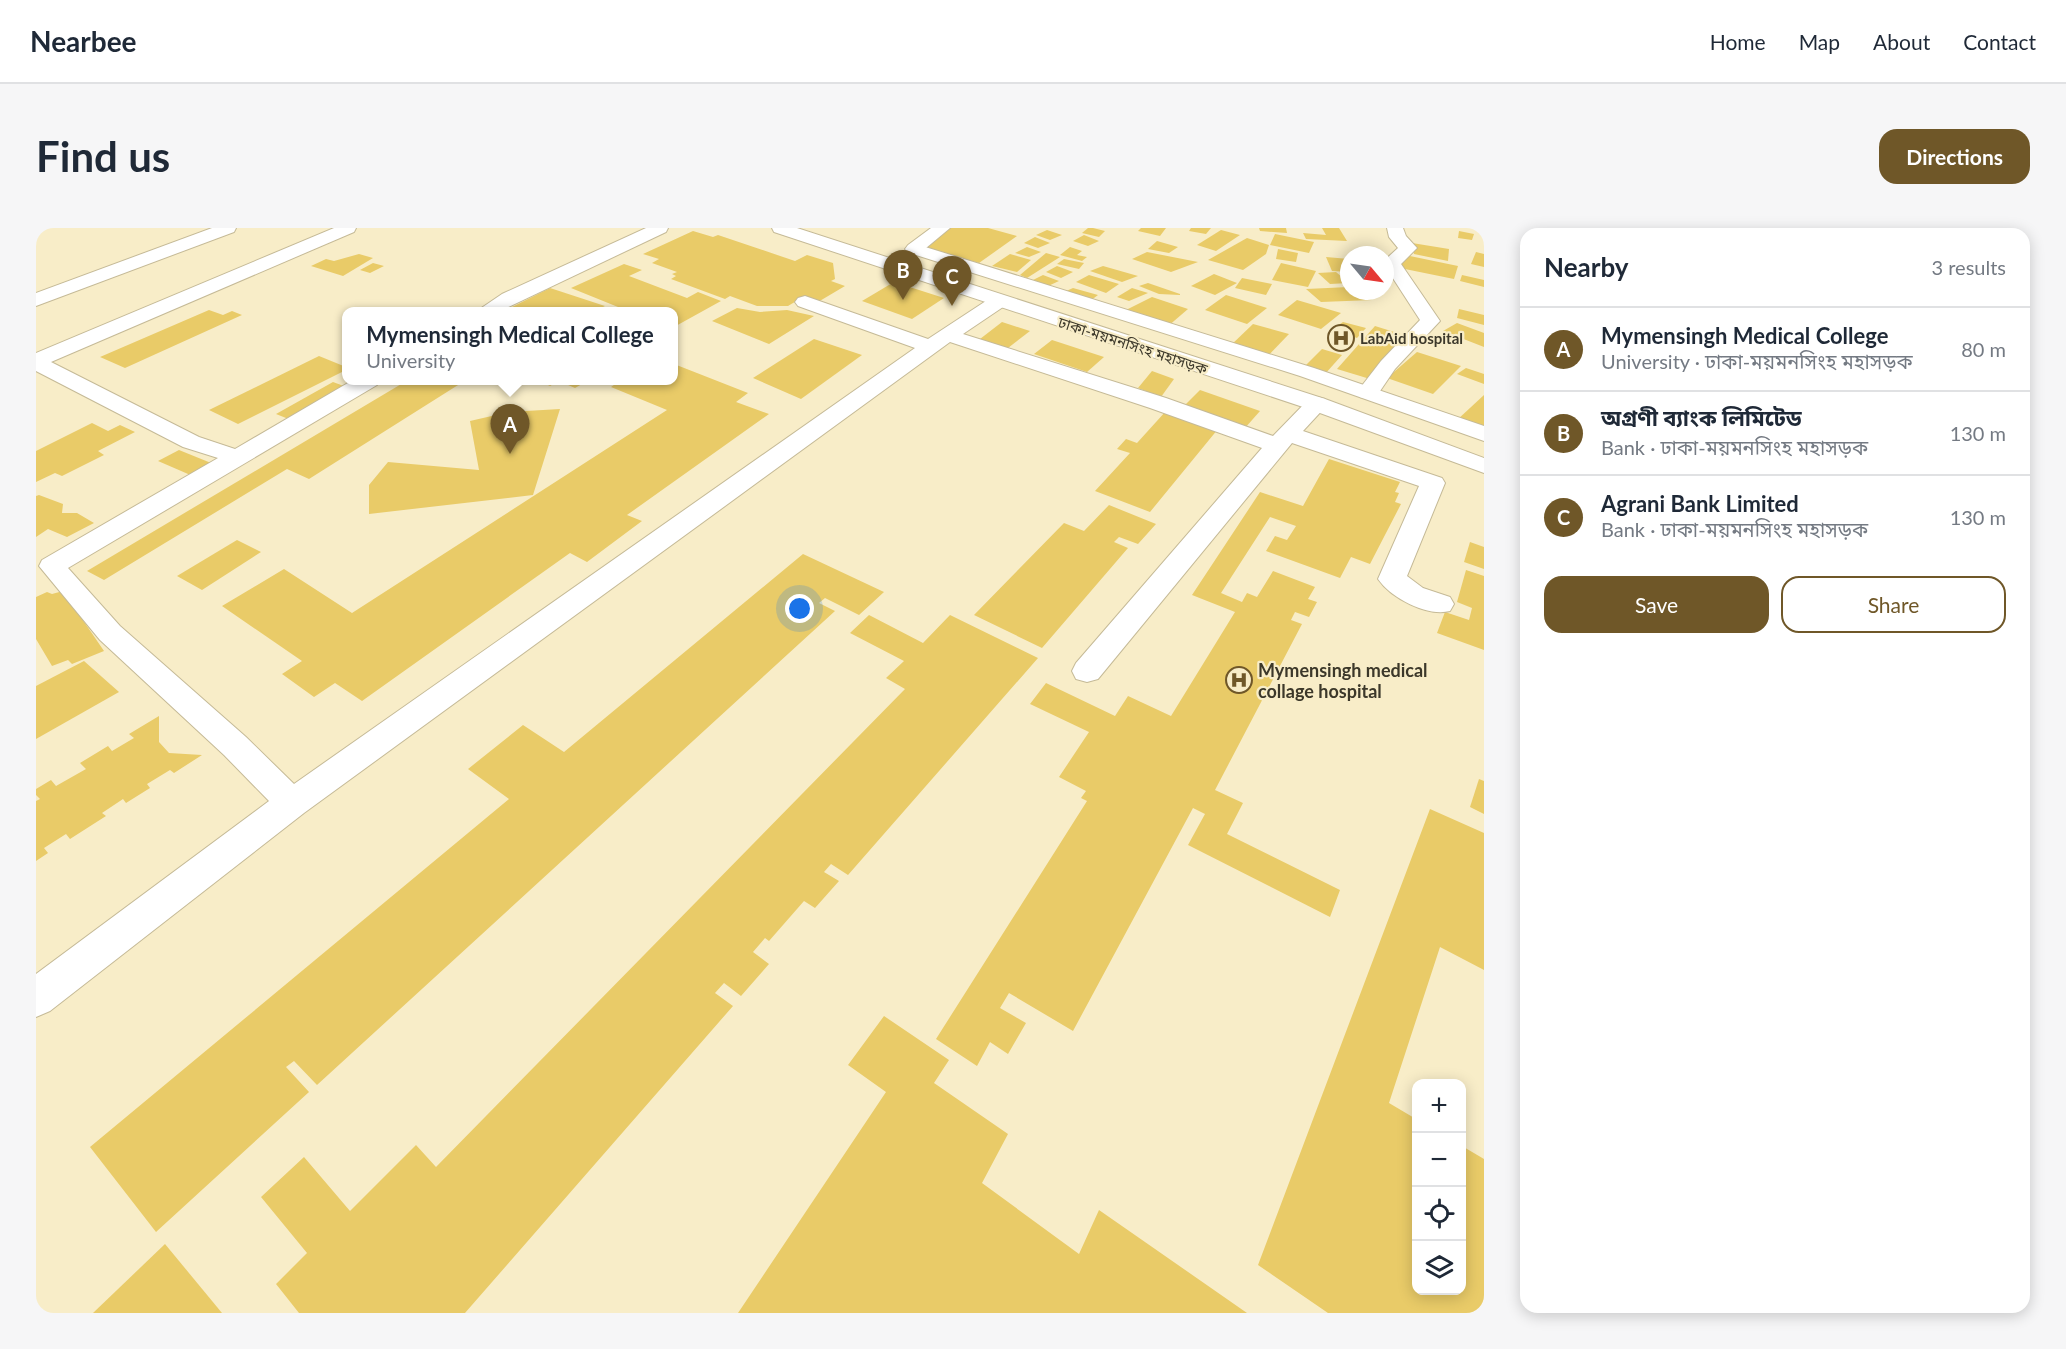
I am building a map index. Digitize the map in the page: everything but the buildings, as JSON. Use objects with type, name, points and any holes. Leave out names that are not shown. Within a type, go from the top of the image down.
[{"type":"main road","points":[[36,300],[228,228]]},
{"type":"main road","points":[[36,362],[348,228]]},
{"type":"main road","points":[[495,307],[509,298],[660,228]]},
{"type":"main road","name":"ঢাকা-ময়মনসিংহ মহাসড়ক","points":[[780,228],[1317,404],[1484,466]]},
{"type":"main road","points":[[914,249],[942,228]]},
{"type":"main road","points":[[1368,393],[1388,365],[1430,321],[1392,262],[1408,248],[1398,237],[1395,228]]},
{"type":"main road","points":[[299,232],[320,240]]},
{"type":"main road","name":"ঢাকা-ময়মনসিংহ মহাসড়ক","points":[[893,242],[1368,393],[1484,434]]},
{"type":"main road","points":[[36,998],[292,803],[938,341],[999,301]]},
{"type":"main road","points":[[805,302],[1433,483],[1392,579],[1413,594],[1440,604]]},
{"type":"main road","points":[[36,362],[191,442],[237,457]]},
{"type":"main road","points":[[292,803],[235,747],[110,633],[52,566],[362,385]]},
{"type":"main road","points":[[1087,671],[1282,439],[1317,404]]},
{"type":"place","name":"অগ্রণী ব্যাংক লিমিটেড","points":[[903,300]]},
{"type":"place","name":"Agrani Bank Limited","points":[[952,306]]},
{"type":"place","name":"LabAid hospital","points":[[1341,338]]},
{"type":"place","name":"Mymensingh Medical College","points":[[510,454]]},
{"type":"place","name":"Mymensingh medical collage hospital","points":[[1239,680]]}]
